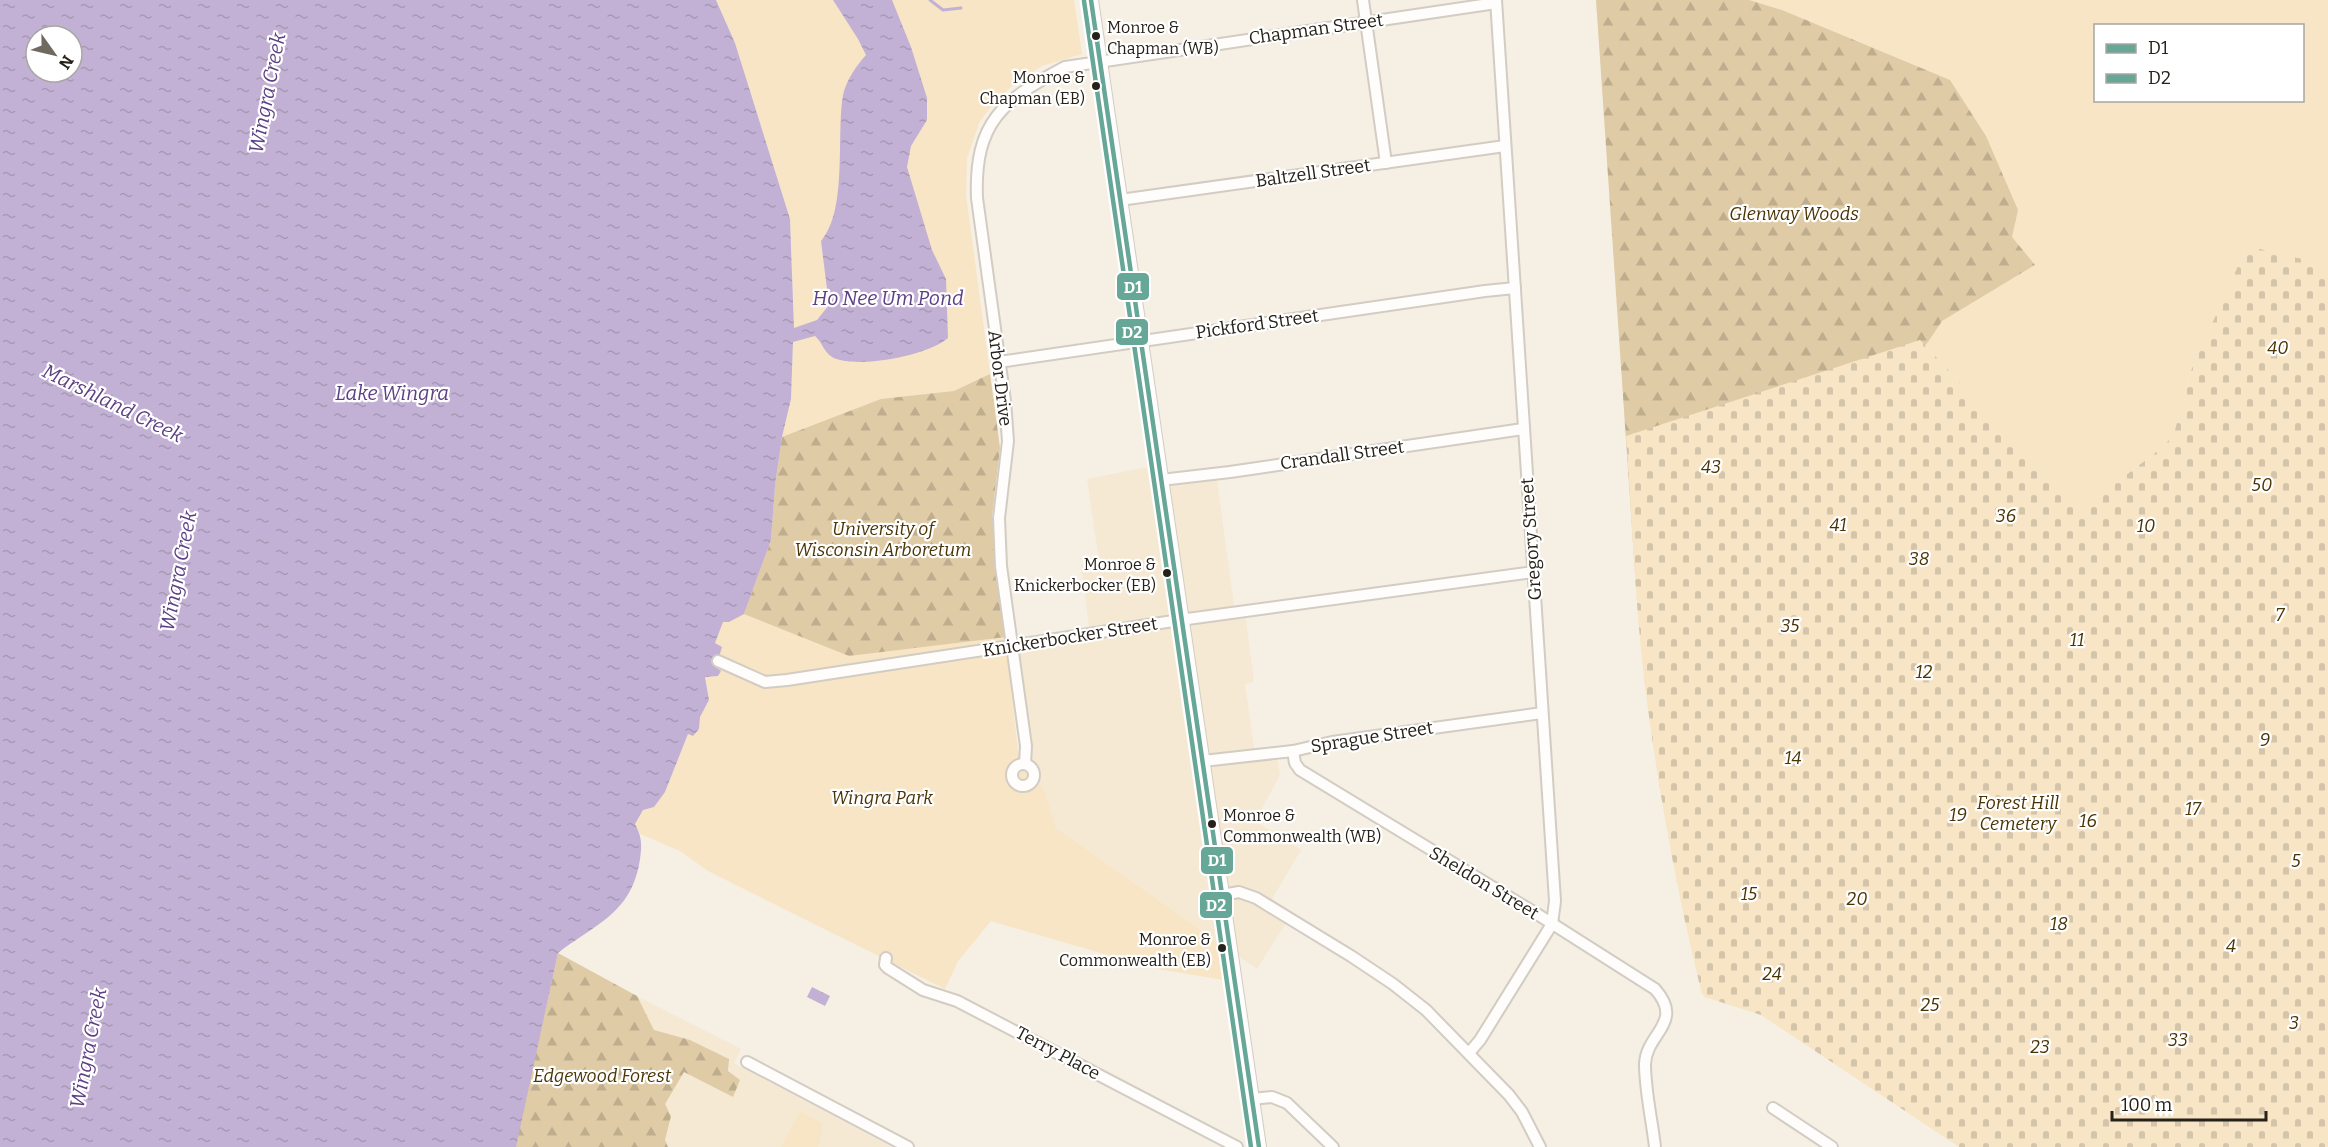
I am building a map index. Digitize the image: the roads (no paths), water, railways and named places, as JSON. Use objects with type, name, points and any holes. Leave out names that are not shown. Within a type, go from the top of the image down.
[{"type":"main road","points":[[1091,0],[1258,1147]]},
{"type":"street","points":[[1363,0],[1386,163]]},
{"type":"street","name":"Chapman Street","points":[[1100,61],[1496,1]]},
{"type":"street","name":"Gregory Street","points":[[1469,1053],[1480,1040],[1552,924],[1556,901],[1496,1]]},
{"type":"street","name":"Arbor Drive","points":[[1025,764],[1026,746],[1001,566],[999,518],[1008,441],[976,177],[980,152],[998,115],[1008,103],[1029,86],[1065,67],[1100,61]]},
{"type":"street","name":"Baltzell Street","points":[[1120,200],[1505,146]]},
{"type":"street","name":"Pickford Street","points":[[999,362],[1515,288]]},
{"type":"street","name":"Crandall Street","points":[[1161,480],[1523,429]]},
{"type":"street","name":"Knickerbocker Street","points":[[718,661],[765,682],[1013,647],[1180,620],[1533,572]]},
{"type":"street","name":"Sprague Street","points":[[1203,761],[1293,751],[1342,741],[1542,713]]},
{"type":"street","name":"Sheldon Street","points":[[1293,751],[1295,763],[1300,770],[1655,989],[1667,1013],[1666,1023],[1648,1049],[1645,1063],[1656,1147]]},
{"type":"street","points":[[1222,895],[1239,892],[1256,898],[1394,984],[1426,1010],[1469,1053],[1522,1112],[1540,1147]]},
{"type":"street","name":"Terry Place","points":[[886,958],[885,965],[888,968],[923,990],[957,1001],[1237,1147]]},
{"type":"street","points":[[747,1062],[908,1147]]},
{"type":"street","points":[[1251,1099],[1272,1097],[1287,1103],[1333,1147]]},
{"type":"street","points":[[1773,1108],[1832,1147]]},
{"type":"water","name":"Lake Wingra","points":[[0,0],[716,0],[735,43],[790,219],[794,328],[817,320],[829,305],[821,241],[835,211],[838,192],[843,95],[846,84],[866,55],[833,0],[892,0],[911,47],[927,98],[927,120],[911,146],[907,167],[932,250],[946,279],[948,338],[926,350],[909,355],[857,362],[832,357],[815,336],[793,342],[791,399],[782,437],[775,486],[771,540],[744,614],[729,622],[723,622],[715,643],[722,647],[716,667],[721,671],[718,676],[705,677],[709,700],[700,717],[699,729],[693,736],[688,734],[665,792],[654,807],[643,810],[635,824],[640,837],[641,849],[636,877],[629,892],[611,915],[558,953],[516,1147],[0,1147]]},
{"type":"water","points":[[812,987],[830,996],[825,1006],[807,997]]},
{"type":"waterway","points":[[930,0],[943,10],[961,8]]},
{"type":"place","name":"Monroe & Chapman (WB)","points":[[1096,36]]},
{"type":"place","name":"Monroe & Chapman (EB)","points":[[1096,86]]},
{"type":"place","name":"Monroe & Knickerbocker (EB)","points":[[1167,573]]},
{"type":"place","name":"Monroe & Commonwealth (WB)","points":[[1212,824]]},
{"type":"place","name":"Monroe & Commonwealth (EB)","points":[[1222,948]]},
{"type":"water label","name":"Wingra Creek","points":[[267,93]]},
{"type":"water label","name":"Ho Nee Um Pond","points":[[888,298]]},
{"type":"water label","name":"Marshland Creek","points":[[113,403]]},
{"type":"water label","name":"Wingra Creek","points":[[178,571]]},
{"type":"water label","name":"Wingra Creek","points":[[88,1048]]},
{"type":"park label","name":"Glenway Woods","points":[[1794,214]]},
{"type":"park label","name":"40","points":[[2278,348]]},
{"type":"park label","name":"43","points":[[1711,467]]},
{"type":"park label","name":"50","points":[[2262,485]]},
{"type":"park label","name":"36","points":[[2006,516]]},
{"type":"park label","name":"41","points":[[1838,525]]},
{"type":"park label","name":"10","points":[[2146,526]]},
{"type":"park label","name":"University of Wisconsin Arboretum","points":[[883,539]]},
{"type":"park label","name":"38","points":[[1919,559]]},
{"type":"park label","name":"7","points":[[2280,615]]},
{"type":"park label","name":"35","points":[[1790,626]]},
{"type":"park label","name":"11","points":[[2077,640]]},
{"type":"park label","name":"12","points":[[1924,672]]},
{"type":"park label","name":"9","points":[[2265,740]]},
{"type":"park label","name":"14","points":[[1793,758]]},
{"type":"park label","name":"Wingra Park","points":[[882,798]]},
{"type":"park label","name":"17","points":[[2193,809]]},
{"type":"park label","name":"Forest Hill Cemetery","points":[[2018,813]]},
{"type":"park label","name":"19","points":[[1958,815]]},
{"type":"park label","name":"16","points":[[2088,821]]},
{"type":"park label","name":"5","points":[[2296,861]]},
{"type":"park label","name":"15","points":[[1749,894]]},
{"type":"park label","name":"20","points":[[1857,899]]},
{"type":"park label","name":"18","points":[[2059,924]]},
{"type":"park label","name":"4","points":[[2231,946]]},
{"type":"park label","name":"24","points":[[1772,974]]},
{"type":"park label","name":"25","points":[[1930,1005]]},
{"type":"park label","name":"3","points":[[2294,1023]]},
{"type":"park label","name":"33","points":[[2178,1040]]},
{"type":"park label","name":"23","points":[[2040,1047]]},
{"type":"park label","name":"Edgewood Forest","points":[[602,1076]]}]
